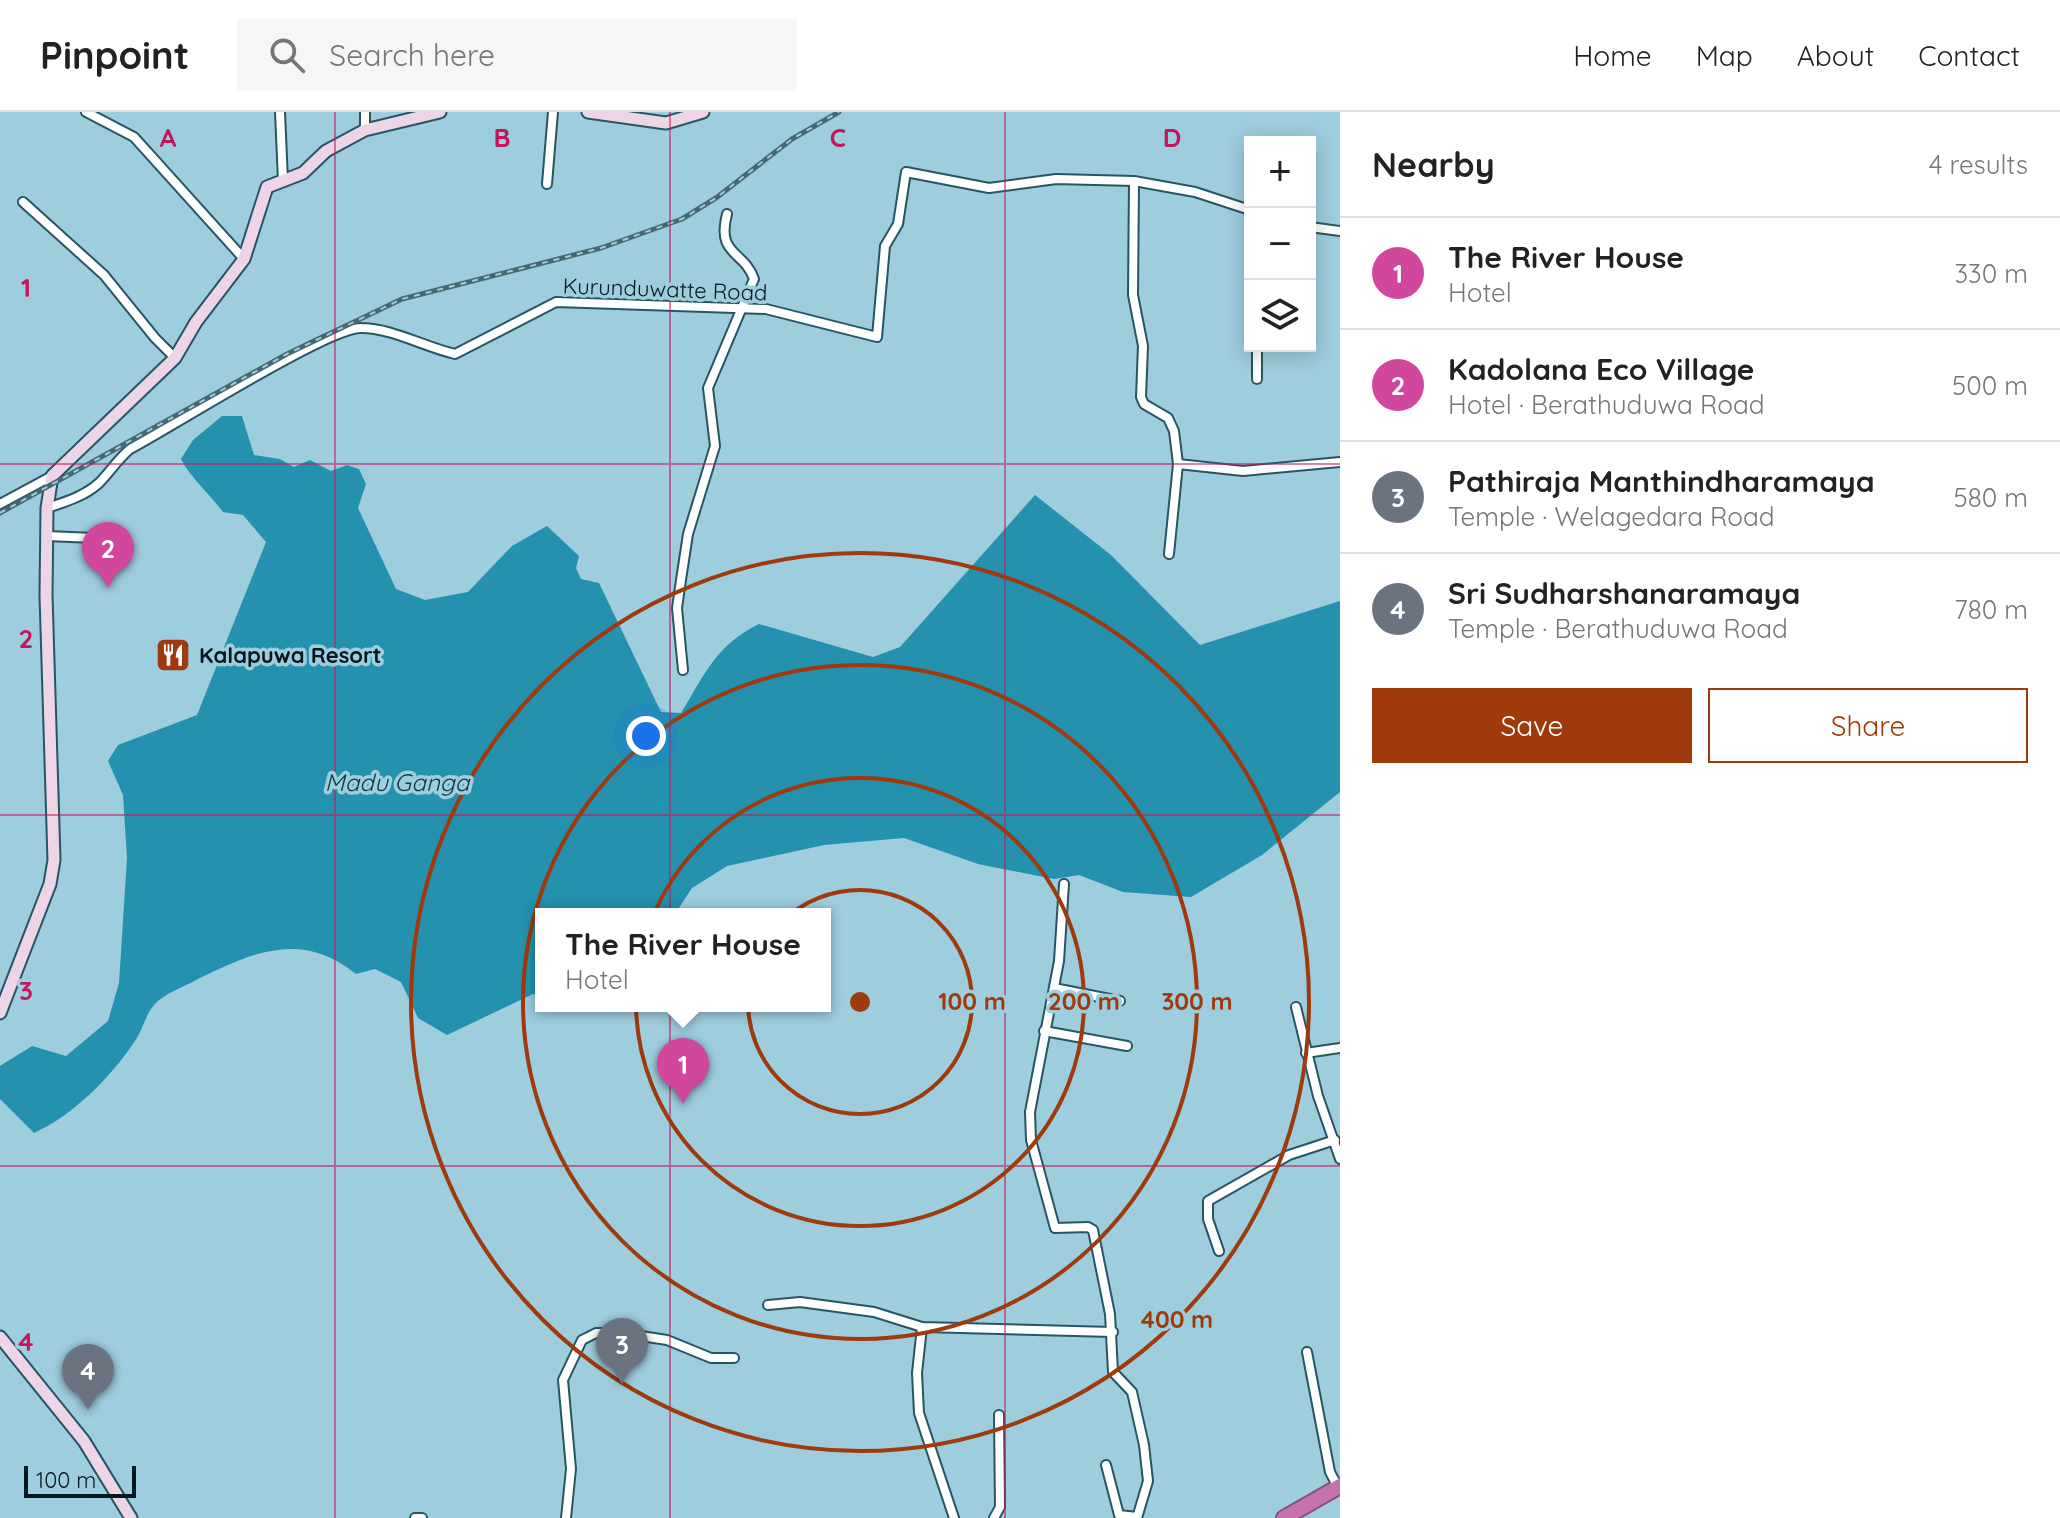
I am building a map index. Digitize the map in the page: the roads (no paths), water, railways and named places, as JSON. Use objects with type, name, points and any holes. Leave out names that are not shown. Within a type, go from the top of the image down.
[{"type":"highway","points":[[1284,1518],[1339,1486]]},
{"type":"street","points":[[86,112],[134,137],[244,259]]},
{"type":"street","points":[[280,112],[283,181]]},
{"type":"street","points":[[365,112],[365,130]]},
{"type":"street","points":[[547,184],[553,112]]},
{"type":"street","points":[[588,112],[666,123],[674,116],[703,112]]},
{"type":"street","points":[[0,504],[52,476],[175,358],[196,322],[244,259],[267,187],[303,173],[326,151],[365,130],[435,113]]},
{"type":"street","name":"Kurunduwatte Road","points":[[47,508],[70,501],[100,482],[113,463],[130,449],[311,346],[357,327],[374,329],[455,354],[556,302],[744,308],[811,319],[877,337],[885,246],[898,224],[906,172],[989,188],[1056,179],[1134,181],[1195,192],[1244,208]]},
{"type":"street","points":[[1134,181],[1133,295],[1143,346],[1141,397],[1144,404],[1168,418],[1178,464],[1169,554]]},
{"type":"street","points":[[23,202],[104,275],[144,326],[175,358]]},
{"type":"street","points":[[683,670],[677,608],[681,580],[688,534],[715,446],[708,388],[744,308],[754,275],[727,247],[722,233],[727,214]]},
{"type":"street","points":[[1316,228],[1340,231]]},
{"type":"street","points":[[1257,352],[1257,379]]},
{"type":"street","points":[[1178,464],[1243,471],[1340,462]]},
{"type":"street","points":[[0,1013],[50,884],[54,860],[47,661],[47,508],[52,476]]},
{"type":"street","points":[[47,536],[94,538]]},
{"type":"street","points":[[1064,884],[1054,988],[1030,1112],[1031,1140],[1055,1228],[1088,1227],[1093,1230],[1113,1332],[1113,1372],[1132,1392],[1144,1445],[1148,1481],[1137,1517],[1119,1515],[1106,1465]]},
{"type":"street","points":[[1054,988],[1120,1001]]},
{"type":"street","points":[[1296,1007],[1306,1053],[1340,1159]]},
{"type":"street","points":[[1044,1031],[1127,1046]]},
{"type":"street","points":[[1306,1053],[1340,1048]]},
{"type":"street","points":[[1219,1251],[1208,1219],[1208,1201],[1289,1155],[1335,1140]]},
{"type":"street","points":[[768,1305],[800,1302],[874,1312],[922,1327],[1113,1332]]},
{"type":"street","points":[[922,1327],[917,1373],[919,1413],[954,1518]]},
{"type":"street","points":[[566,1518],[571,1469],[563,1380],[582,1340],[596,1333],[632,1335],[667,1340],[711,1358],[734,1358]]},
{"type":"street","points":[[0,1337],[84,1441],[131,1518]]},
{"type":"street","points":[[1307,1352],[1330,1472],[1339,1486]]},
{"type":"street","points":[[994,1518],[1000,1507],[999,1415]]},
{"type":"street","points":[[415,1518],[422,1518]]},
{"type":"water","name":"Madu Ganga","points":[[222,416],[242,416],[254,455],[280,459],[294,467],[310,460],[331,471],[347,465],[359,469],[366,484],[358,508],[396,589],[425,600],[468,592],[512,546],[547,526],[579,556],[576,568],[581,579],[599,583],[661,712],[681,713],[722,651],[759,624],[873,657],[900,647],[1035,495],[1111,555],[1200,645],[1340,601],[1340,792],[1262,855],[1191,897],[1123,892],[1079,875],[1054,879],[978,864],[904,838],[824,845],[727,866],[692,888],[679,908],[535,908],[535,994],[447,1035],[418,1018],[401,982],[375,969],[356,974],[336,960],[316,952],[296,949],[256,954],[216,970],[158,1001],[137,1038],[104,1080],[64,1116],[34,1133],[0,1099],[0,1066],[32,1046],[66,1056],[108,1021],[119,983],[127,858],[123,795],[108,761],[118,745],[197,715],[266,542],[243,515],[223,512],[190,473],[181,459],[193,440]]},
{"type":"railway","points":[[0,513],[287,354],[402,299],[601,248],[682,219],[716,198],[792,139],[839,112]]},
{"type":"place","name":"Kadolana Eco Village","points":[[108,588]]},
{"type":"place","name":"Kalapuwa Resort","points":[[173,655]]},
{"type":"place","name":"The River House","points":[[683,1104]]},
{"type":"place","name":"Pathiraja Manthindharamaya","points":[[622,1384]]},
{"type":"place","name":"Sri Sudharshanaramaya","points":[[88,1410]]}]
